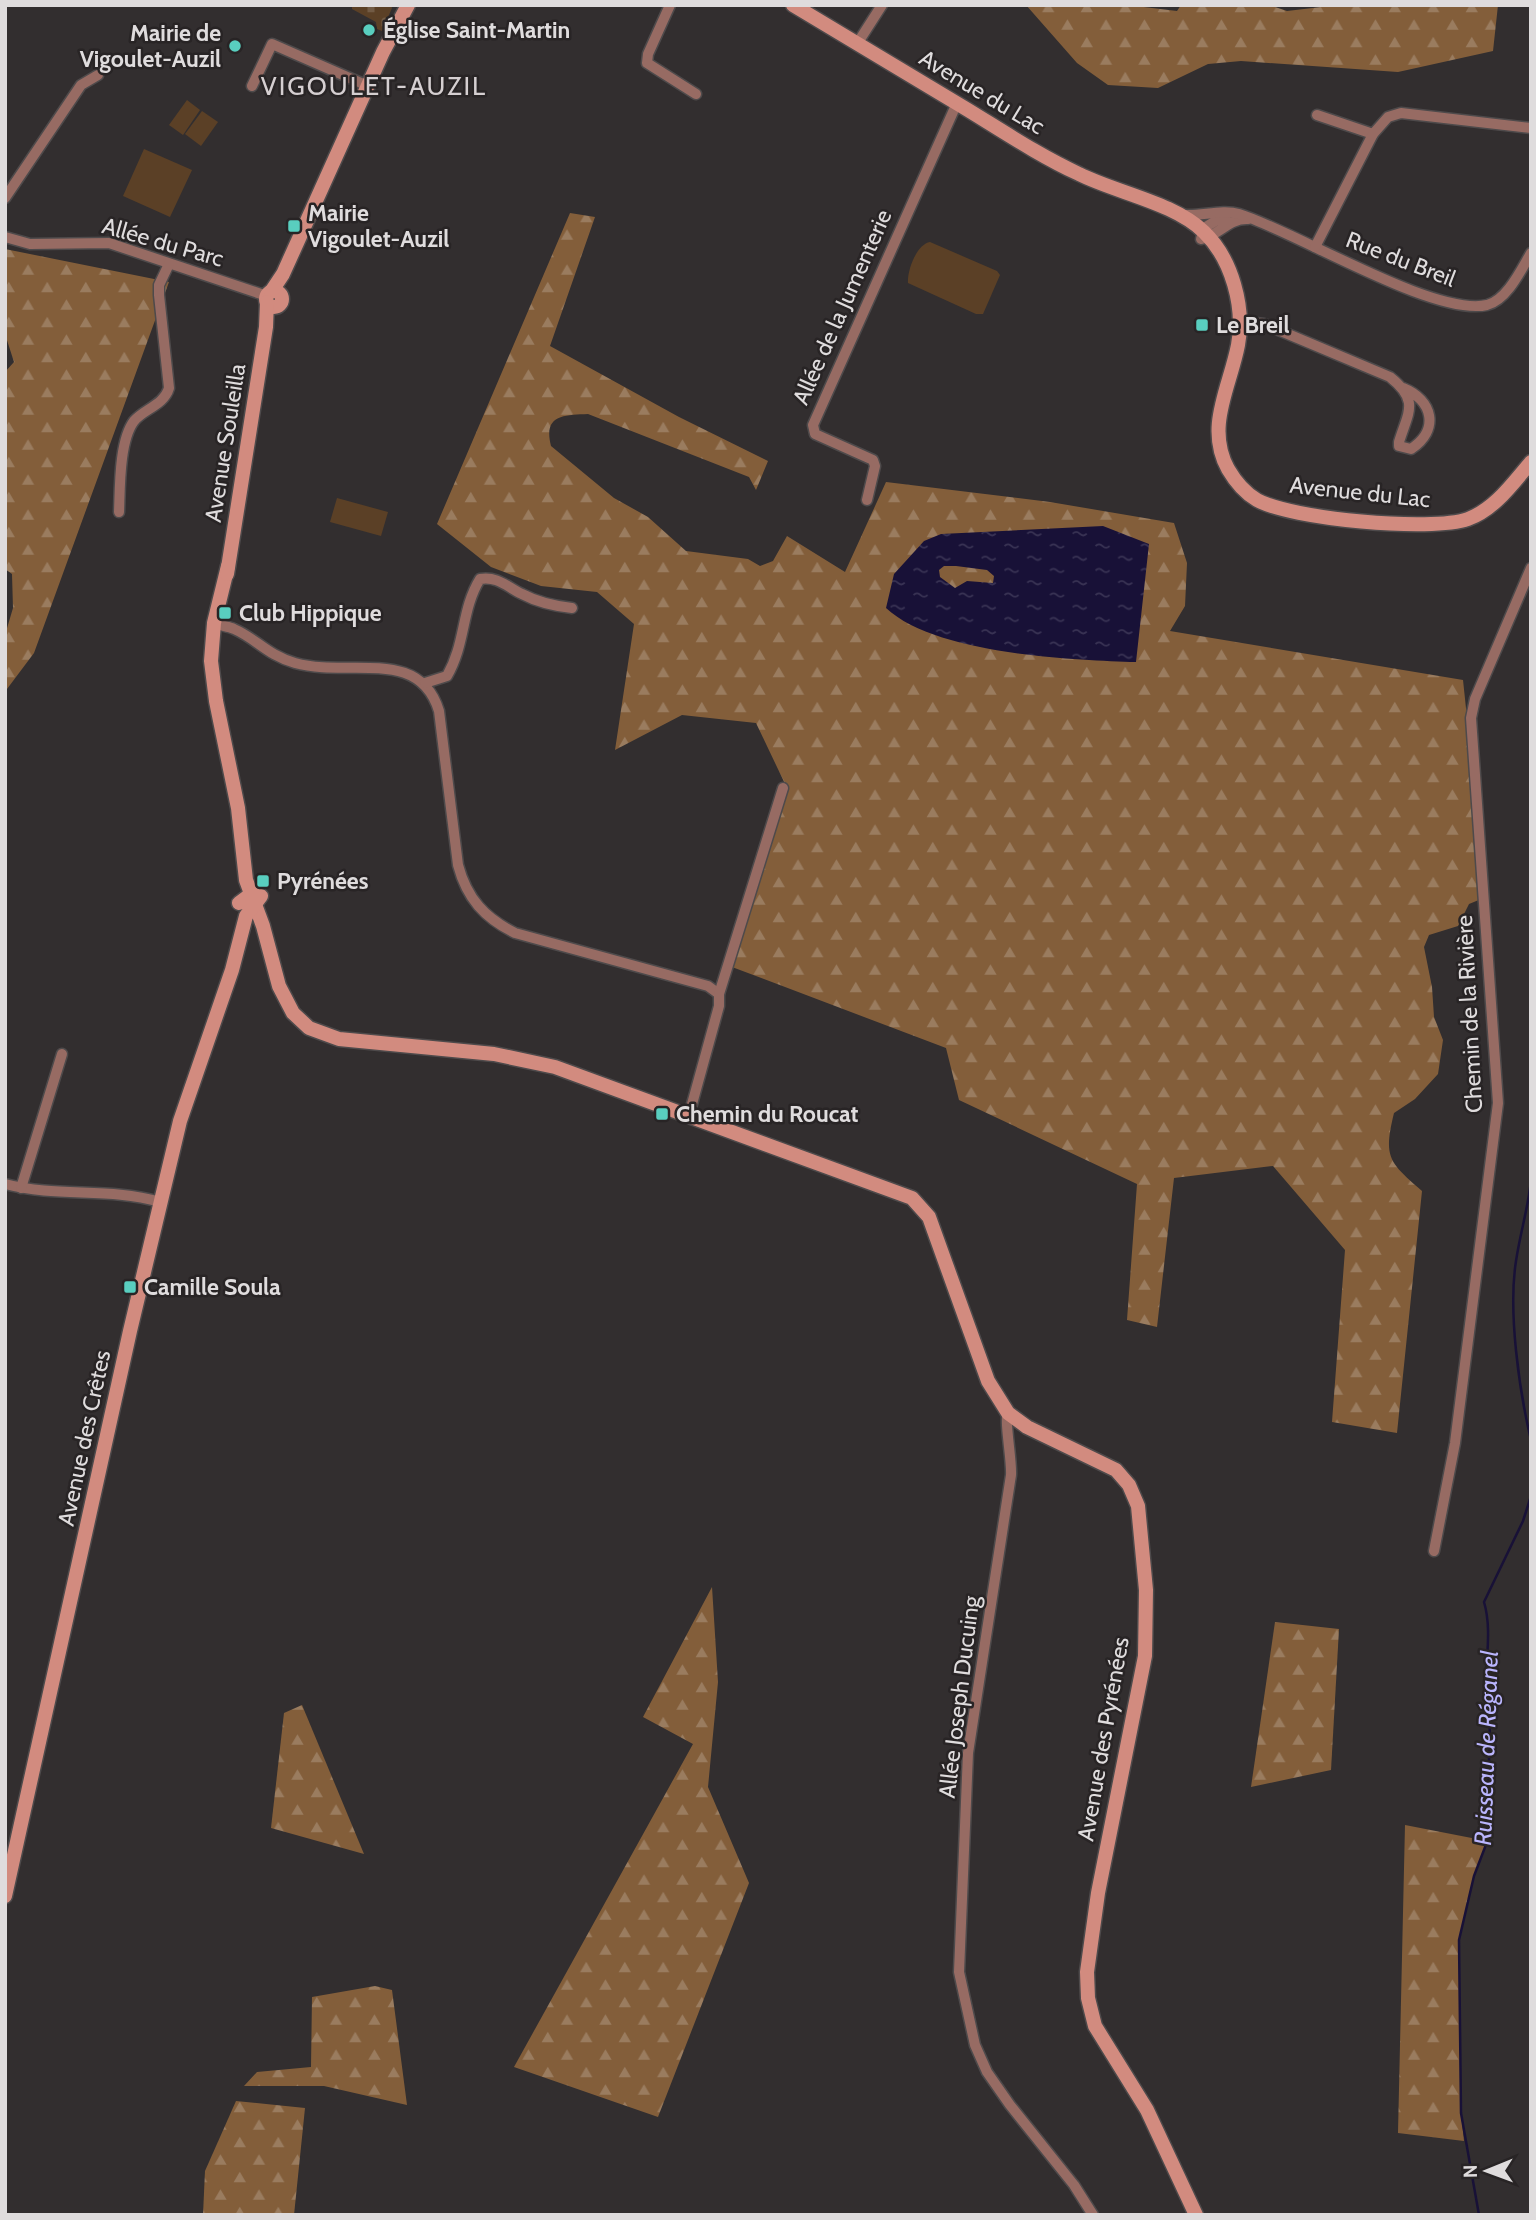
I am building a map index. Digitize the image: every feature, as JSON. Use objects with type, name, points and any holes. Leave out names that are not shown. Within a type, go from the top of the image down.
[{"type":"street","points":[[272,299],[368,86],[408,5]]},
{"type":"street","points":[[670,5],[648,54],[647,63],[695,94]]},
{"type":"street","name":"Avenue du Lac","points":[[793,5],[1079,174],[1153,205],[1186,215],[1233,278],[1240,321],[1238,347],[1220,410],[1219,442],[1223,457],[1236,480],[1259,501],[1307,513],[1358,520],[1447,524],[1470,518],[1490,506],[1531,462]]},
{"type":"street","points":[[857,44],[882,5]]},
{"type":"street","points":[[252,86],[272,44],[368,86]]},
{"type":"street","points":[[5,198],[81,85],[98,75]]},
{"type":"street","name":"Allée de la Jumenterie","points":[[867,500],[875,466],[873,460],[816,434],[813,425],[957,103]]},
{"type":"street","name":"Rue du Breil","points":[[1315,247],[1373,134],[1388,117],[1401,113],[1531,128]]},
{"type":"street","points":[[1317,115],[1373,134]]},
{"type":"street","name":"Avenue du Lac","points":[[1153,205],[1204,236]]},
{"type":"street","name":"Rue du Breil","points":[[1186,215],[1236,213],[1411,289],[1473,306],[1490,304],[1503,295],[1531,253]]},
{"type":"street","points":[[1204,236],[1228,214]]},
{"type":"street","points":[[1204,236],[1231,222],[1251,219]]},
{"type":"street","name":"Allée du Parc","points":[[5,237],[30,244],[109,243],[272,299]]},
{"type":"street","points":[[119,513],[121,467],[129,430],[141,414],[166,395],[169,388],[159,295],[159,285],[169,264]]},
{"type":"street","name":"Avenue Souleilla","points":[[217,624],[272,299]]},
{"type":"street","points":[[1240,321],[1264,324],[1391,377],[1418,393],[1428,404],[1430,417],[1425,433],[1411,449],[1399,446],[1409,418],[1410,403],[1404,387]]},
{"type":"street","name":"Chemin de la Rivière","points":[[1434,1551],[1455,1443],[1498,1103],[1471,718],[1475,699],[1531,568]]},
{"type":"street","points":[[425,683],[447,676],[459,654],[471,592],[480,579],[492,578],[520,594],[554,606],[572,608]]},
{"type":"street","points":[[217,624],[236,629],[265,651],[292,662],[329,668],[397,670],[425,683],[434,695],[439,711],[458,865],[477,906],[499,925],[515,933],[708,986],[719,994]]},
{"type":"street","name":"Avenue des Pyrénées","points":[[217,624],[213,679],[250,896],[263,926],[274,970],[293,1013],[309,1028],[325,1035],[359,1042],[494,1054],[530,1060],[879,1184],[919,1204],[929,1217],[988,1381],[1008,1413],[1044,1437],[1116,1470],[1129,1485],[1138,1506],[1146,1590],[1145,1656],[1098,1893],[1087,1986],[1095,2026],[1142,2100],[1196,2215]]},
{"type":"street","name":"Avenue des Pyrénées","points":[[227,752],[239,778],[245,800],[252,874],[250,896],[270,923],[274,970]]},
{"type":"street","points":[[689,1115],[719,1006],[719,994],[783,788]]},
{"type":"street","name":"Avenue des Crêtes","points":[[5,1896],[160,1202],[187,1095],[223,994],[250,896]]},
{"type":"street","name":"Avenue des Crêtes","points":[[223,994],[250,896]]},
{"type":"street","points":[[242,929],[252,925],[263,926]]},
{"type":"street","points":[[21,1188],[62,1054]]},
{"type":"street","points":[[5,1184],[52,1194],[105,1192],[160,1202]]},
{"type":"street","name":"Allée Joseph Ducuing","points":[[1008,1413],[1005,1423],[1011,1449],[1010,1475],[968,1753],[959,1940],[962,1989],[975,2045],[996,2088],[1074,2185],[1093,2215]]},
{"type":"green space","points":[[352,5],[391,5],[392,8],[382,31],[377,29],[376,22],[352,9]]},
{"type":"green space","points":[[1026,5],[1127,5],[1177,11],[1181,5],[1269,5],[1287,11],[1338,5],[1498,5],[1493,51],[1398,72],[1241,61],[1208,64],[1158,88],[1108,85],[1077,63]]},
{"type":"green space","points":[[187,100],[200,110],[183,135],[169,125]]},
{"type":"green space","points":[[202,111],[218,122],[201,146],[185,134]]},
{"type":"green space","points":[[144,149],[192,170],[170,217],[123,196]]},
{"type":"green space","points":[[570,213],[595,217],[550,346],[679,417],[768,461],[756,490],[749,477],[588,414],[563,416],[553,423],[549,436],[551,446],[614,498],[648,517],[686,551],[748,559],[760,566],[773,561],[787,536],[845,572],[886,482],[1050,502],[1174,523],[1187,563],[1185,606],[1170,631],[1463,680],[1486,897],[1469,904],[1458,926],[1429,935],[1424,947],[1432,987],[1434,1017],[1443,1040],[1438,1074],[1415,1099],[1394,1113],[1389,1140],[1389,1150],[1396,1165],[1422,1191],[1397,1433],[1332,1422],[1345,1250],[1273,1166],[1174,1178],[1157,1327],[1127,1320],[1137,1184],[959,1100],[946,1048],[732,967],[787,788],[756,723],[682,715],[615,750],[634,624],[597,592],[541,586],[491,567],[437,524]]},
{"type":"green space","points":[[930,242],[997,271],[1000,275],[983,314],[976,314],[908,283],[914,258],[921,247]]},
{"type":"green space","points":[[5,249],[169,282],[34,653],[7,689],[5,635],[13,608],[12,574],[5,569],[5,372],[14,362],[5,334]]},
{"type":"green space","points":[[337,498],[388,512],[381,536],[330,522]]},
{"type":"green space","points":[[712,1587],[718,1682],[708,1787],[749,1883],[658,2117],[514,2067],[693,1744],[643,1717]]},
{"type":"green space","points":[[1275,1622],[1339,1629],[1331,1770],[1251,1787]]},
{"type":"green space","points":[[302,1705],[364,1854],[271,1828],[284,1713]]},
{"type":"green space","points":[[1405,1825],[1487,1841],[1474,1876],[1459,1940],[1461,2113],[1464,2141],[1398,2133]]},
{"type":"green space","points":[[375,1986],[392,1990],[407,2105],[324,2086],[244,2086],[257,2072],[311,2067],[312,1997]]},
{"type":"green space","points":[[236,2101],[305,2108],[294,2215],[203,2215],[205,2171]]},
{"type":"water","points":[[1103,526],[1149,544],[1136,662],[1005,652],[936,636],[908,623],[886,608],[894,574],[924,541],[941,534]],"holes":[[[944,566],[987,570],[994,576],[993,583],[967,581],[955,588],[940,577],[939,570]]]},
{"type":"waterway","name":"Ruisseau de Réganel","points":[[1531,1181],[1516,1261],[1513,1303],[1522,1398],[1531,1440]]},
{"type":"waterway","name":"Ruisseau de Réganel","points":[[1479,2215],[1461,2113],[1459,1940],[1474,1876],[1487,1842],[1490,1718],[1486,1689],[1488,1631],[1484,1602],[1523,1521],[1531,1496]]},
{"type":"place","name":"Église Saint-Martin","points":[[369,30]]},
{"type":"place","name":"Mairie de Vigoulet-Auzil","points":[[235,46]]},
{"type":"place","name":"Mairie Vigoulet-Auzil","points":[[294,226]]},
{"type":"place","name":"Le Breil","points":[[1202,325]]},
{"type":"place","name":"Club Hippique","points":[[225,613]]},
{"type":"place","name":"Pyrénées","points":[[263,881]]},
{"type":"place","name":"Chemin du Roucat","points":[[662,1114]]},
{"type":"place","name":"Camille Soula","points":[[130,1287]]},
{"type":"district","name":"VIGOULET-AUZIL","points":[[374,86]]}]
